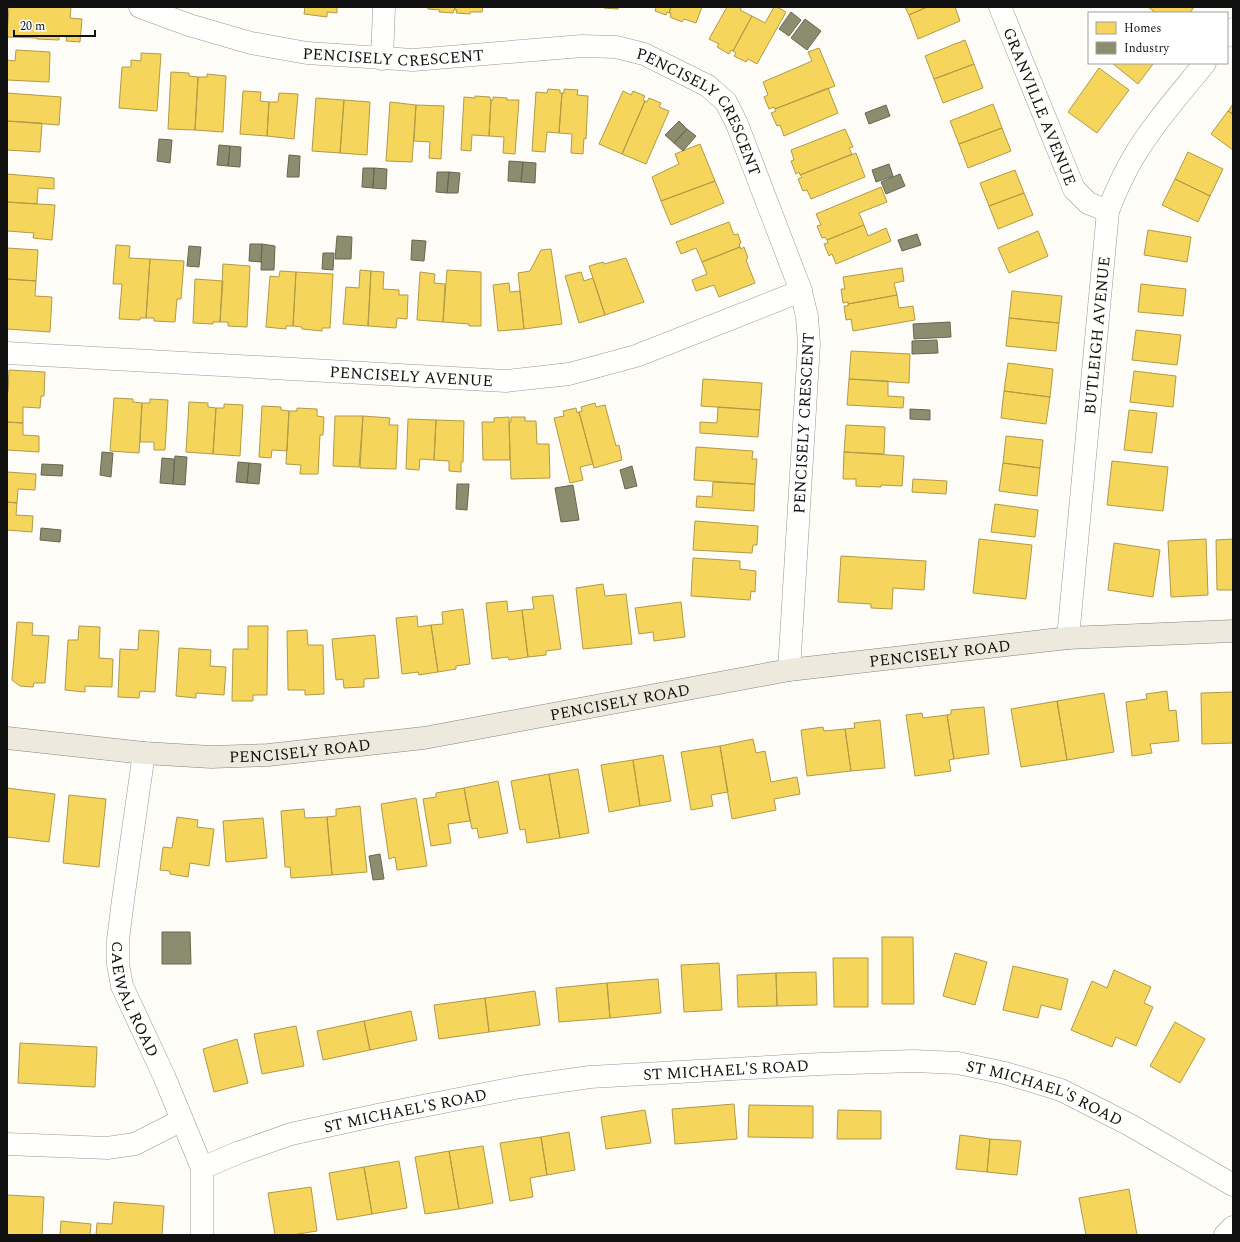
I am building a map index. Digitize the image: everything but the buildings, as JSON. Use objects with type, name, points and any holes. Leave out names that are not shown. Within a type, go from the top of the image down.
[{"type":"main road","name":"PENCISELY ROAD","points":[[7,738],[144,753],[211,757],[268,755],[424,738],[789,670],[1068,638],[1233,631]]},
{"type":"street","name":"PENCISELY CRESCENT","points":[[140,7],[189,25],[251,43],[307,53],[413,60],[582,46],[616,47],[644,54],[708,86],[726,102],[737,124],[800,292],[807,317],[809,344],[789,670]]},
{"type":"street","points":[[382,59],[384,7]]},
{"type":"street","name":"GRANVILLE AVENUE","points":[[1000,7],[1074,189],[1088,203],[1108,211]]},
{"type":"street","name":"BUTLEIGH AVENUE","points":[[1068,638],[1108,211],[1118,186],[1133,157],[1159,121],[1204,64]]},
{"type":"street","name":"PENCISELY AVENUE","points":[[7,353],[506,380],[569,374],[636,356],[800,292]]},
{"type":"street","name":"CAEWAL ROAD","points":[[144,753],[118,940],[118,964],[122,986],[164,1076],[202,1168],[202,1235]]},
{"type":"street","name":"ST MICHAEL'S ROAD","points":[[202,1168],[240,1152],[291,1134],[382,1114],[528,1086],[598,1076],[820,1064],[914,1061],[958,1063],[1005,1073],[1061,1090],[1130,1125],[1233,1185]]},
{"type":"street","points":[[7,1144],[107,1148],[135,1144],[182,1120]]},
{"type":"street","points":[[1226,1235],[1233,1227]]}]
